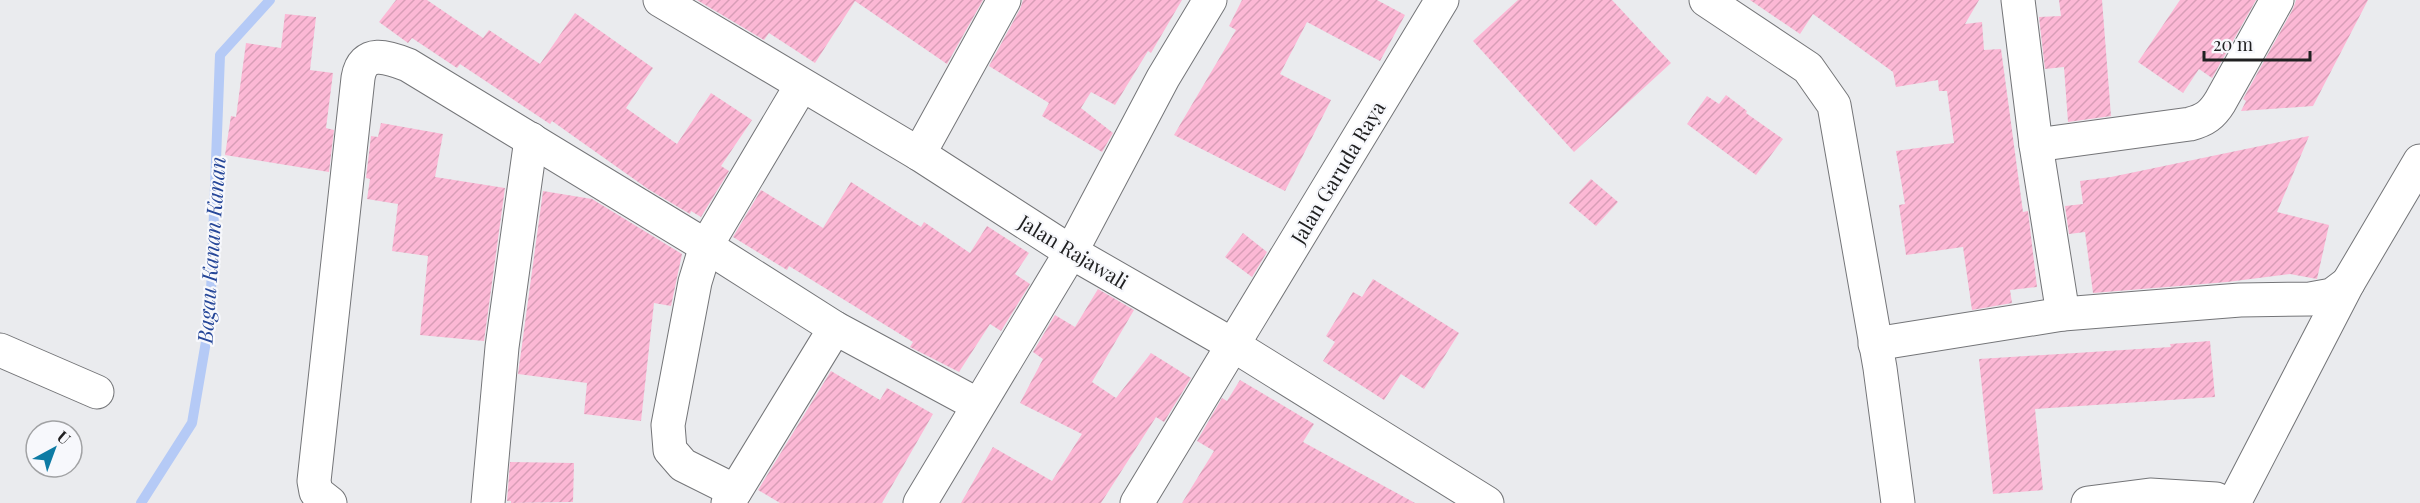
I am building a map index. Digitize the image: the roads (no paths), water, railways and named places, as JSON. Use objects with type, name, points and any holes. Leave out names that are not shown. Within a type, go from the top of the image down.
[{"type":"street","points":[[919,154],[1004,0]]},
{"type":"street","points":[[920,503],[1071,252],[1163,78],[1210,0]]},
{"type":"street","name":"Jalan Garuda Raya","points":[[1140,502],[1442,0]]},
{"type":"street","points":[[1706,0],[1808,68],[1834,105],[1875,344],[1898,503]]},
{"type":"street","points":[[2018,0],[2036,145],[2063,314]]},
{"type":"street","points":[[2036,145],[2190,124],[2205,119],[2214,112],[2277,0]]},
{"type":"street","name":"Jalan Rajawali","points":[[675,4],[801,86],[919,154],[1071,252],[1233,345],[1487,503]]},
{"type":"street","points":[[330,503],[316,492],[314,481],[359,69],[366,60],[376,57],[390,58],[408,65],[706,246],[835,328],[978,405]]},
{"type":"street","points":[[801,86],[706,246],[695,282],[668,425],[670,450],[683,465],[731,497],[835,328]]},
{"type":"street","points":[[488,503],[502,347],[531,139]]},
{"type":"street","points":[[2234,503],[2348,283],[2420,161]]},
{"type":"street","points":[[1875,344],[2063,314],[2240,300],[2296,301],[2331,295],[2348,283]]},
{"type":"street","points":[[0,350],[97,392]]},
{"type":"street","points":[[2088,503],[2150,495],[2216,499],[2224,503]]},
{"type":"waterway","name":"Bagau Kanan Kanan","points":[[141,503],[192,423],[210,318],[220,55],[270,0]]}]
